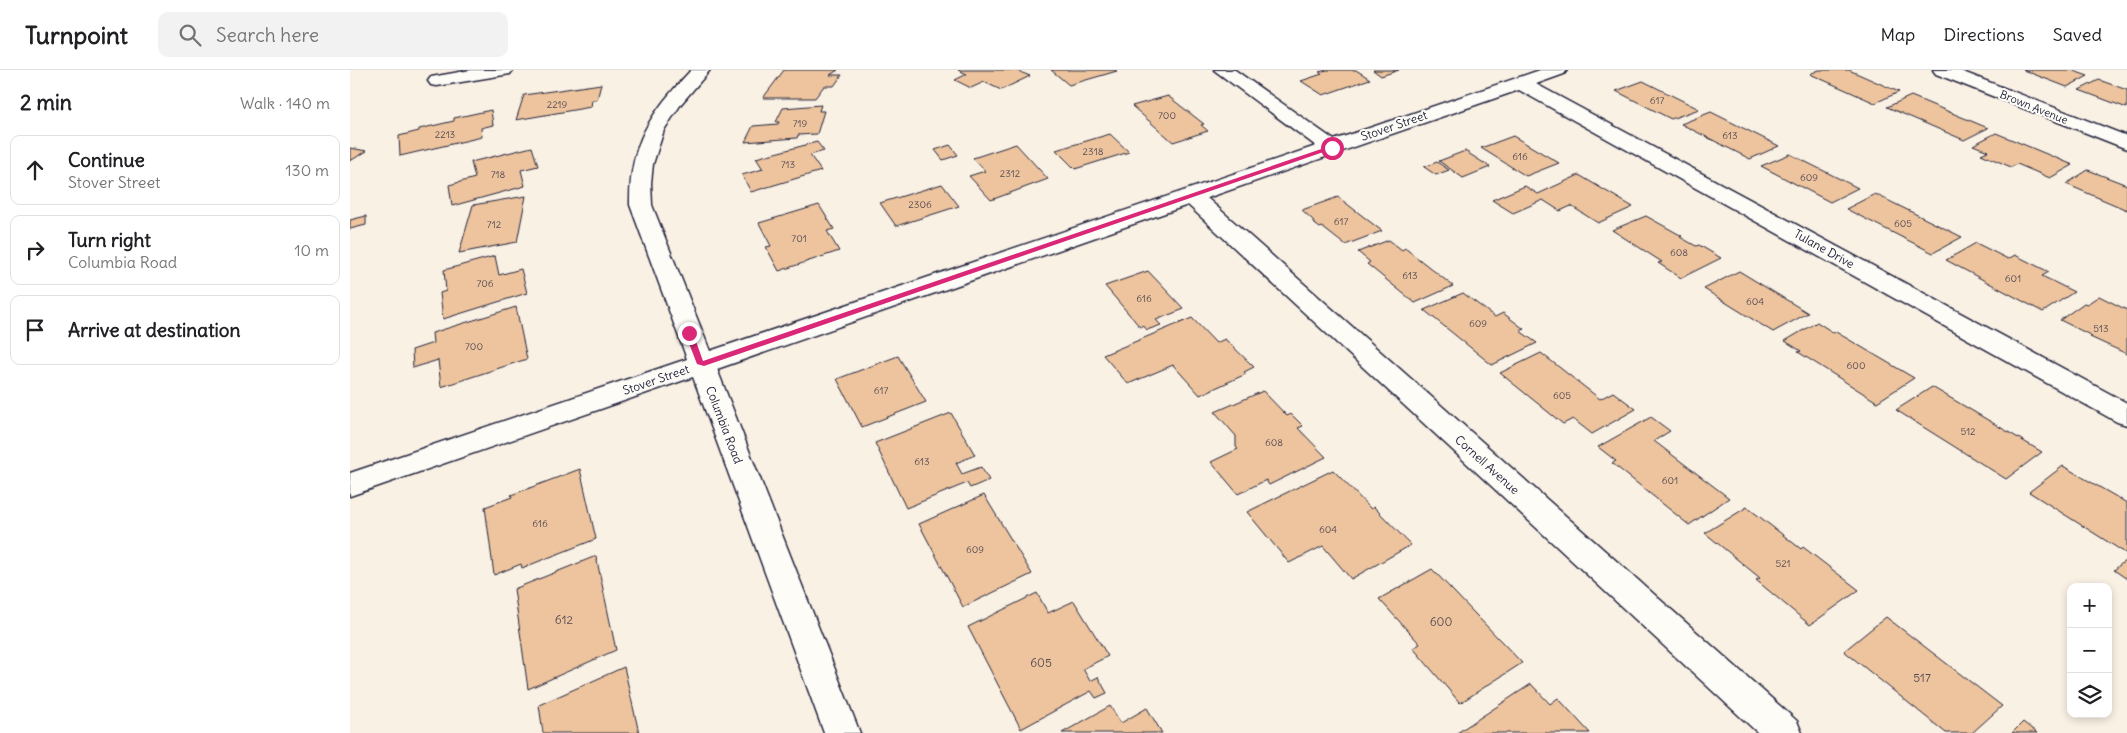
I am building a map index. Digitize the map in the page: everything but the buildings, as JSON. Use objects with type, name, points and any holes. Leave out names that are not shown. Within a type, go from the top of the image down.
[{"type":"street","points":[[437,81],[504,70]]},
{"type":"street","name":"Columbia Road","points":[[701,70],[671,101],[655,126],[643,156],[639,184],[641,205],[842,733]]},
{"type":"street","points":[[1224,70],[1332,148]]},
{"type":"street","name":"Stover Street","points":[[350,485],[1558,70]]},
{"type":"street","name":"Brown Avenue","points":[[1942,70],[2127,143]]},
{"type":"street","name":"Tulane Drive","points":[[1521,83],[2127,415]]},
{"type":"street","name":"Cornell Avenue","points":[[1191,196],[1784,733]]},
{"type":"route","points":[[689,333],[701,364],[1332,148]]}]
